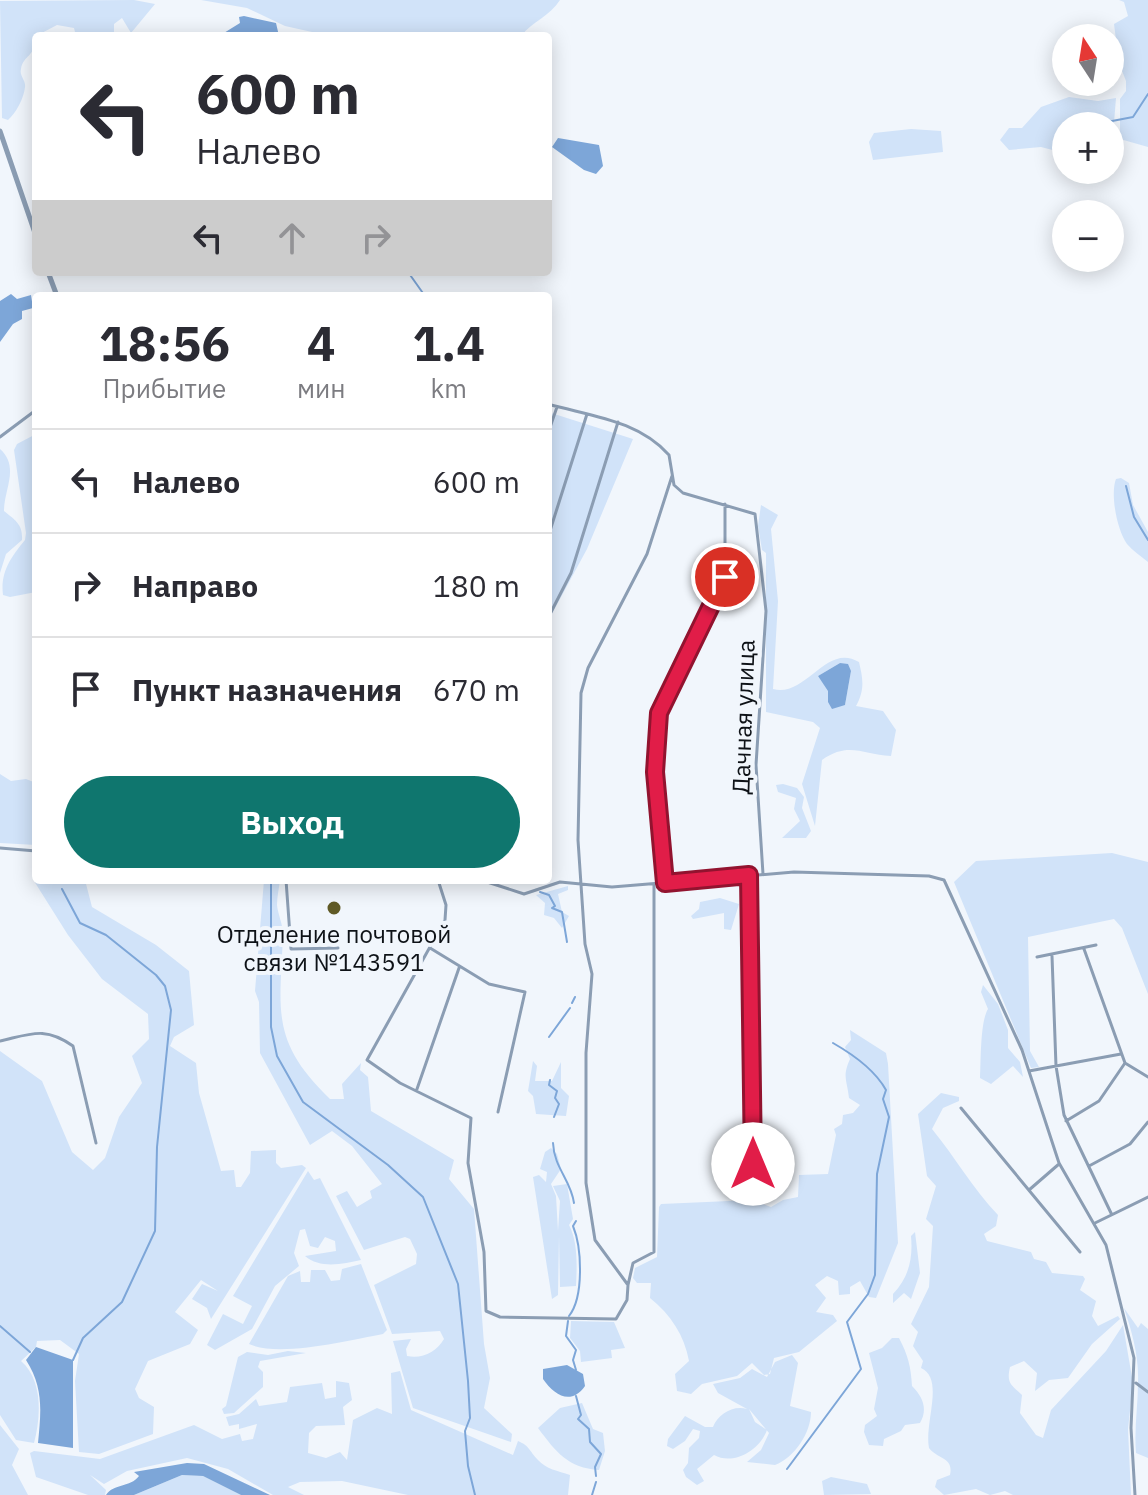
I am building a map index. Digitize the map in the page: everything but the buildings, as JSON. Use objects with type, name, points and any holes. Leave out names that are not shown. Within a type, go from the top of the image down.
[{"type":"street","points":[[0,131],[32,224]]},
{"type":"street","points":[[552,405],[618,422],[664,450],[672,476],[683,493],[725,504],[725,577],[658,719],[655,772],[665,883]]},
{"type":"street","points":[[552,421],[557,407]]},
{"type":"street","points":[[0,437],[32,413]]},
{"type":"street","points":[[552,524],[587,414]]},
{"type":"street","points":[[552,610],[571,573],[618,422]]},
{"type":"street","points":[[628,1285],[619,1269],[600,1252],[589,1216],[585,1173],[592,974],[585,944],[578,840],[581,688],[647,554],[672,476]]},
{"type":"street","name":"Дачная улица","points":[[725,504],[755,514],[766,611],[756,765],[763,874]]},
{"type":"street","points":[[0,848],[32,851]]},
{"type":"street","points":[[493,884],[524,894],[560,882],[581,885],[654,884],[763,874],[929,876],[944,880],[1029,1071],[1059,1163],[1106,1245],[1128,1327],[1136,1383],[1131,1428],[1135,1495]]},
{"type":"street","points":[[749,875],[753,1164]]},
{"type":"street","points":[[286,884],[291,949],[338,948]]},
{"type":"street","points":[[439,884],[446,915],[367,1060],[471,1118],[468,1163],[484,1252],[486,1311],[500,1317],[616,1319],[627,1300],[633,1263],[654,1252],[654,884]]},
{"type":"street","points":[[1037,957],[1096,945]]},
{"type":"street","points":[[430,948],[489,984],[525,992],[498,1112]]},
{"type":"street","points":[[1084,949],[1125,1063],[1148,1077]]},
{"type":"street","points":[[1052,956],[1056,1066],[1066,1121],[1111,1213]]},
{"type":"street","points":[[416,1090],[459,968]]},
{"type":"street","points":[[0,1041],[43,1032],[54,1033],[73,1046],[96,1143]]},
{"type":"street","points":[[1029,1071],[1121,1054]]},
{"type":"street","points":[[1066,1121],[1099,1101],[1125,1063]]},
{"type":"street","points":[[961,1108],[1080,1252]]},
{"type":"street","points":[[1089,1166],[1130,1144],[1148,1122]]},
{"type":"street","points":[[1029,1190],[1059,1163]]},
{"type":"street","points":[[1095,1223],[1148,1197]]},
{"type":"street","points":[[1136,1383],[1148,1392]]},
{"type":"shaded area","points":[[134,0],[155,4],[132,32],[122,18],[114,24],[114,32],[75,32],[74,28],[57,25],[44,32],[32,32],[32,52],[21,69],[24,91],[8,120],[2,118],[0,1]]},
{"type":"shaded area","points":[[201,0],[560,0],[525,32],[312,32],[285,26],[247,8]]},
{"type":"shaded area","points":[[1119,0],[1148,0],[1148,147],[1124,140],[1124,112],[1120,112],[1120,99],[1126,91],[1124,24],[1114,24],[1128,16],[1124,2]]},
{"type":"shaded area","points":[[1069,97],[1098,101],[1116,98],[1115,112],[1052,112],[1052,150],[1041,147],[1009,150],[1000,140],[1009,128],[1022,128],[1041,107]]},
{"type":"shaded area","points":[[911,129],[941,131],[943,152],[873,160],[869,142],[874,133]]},
{"type":"shaded area","points":[[552,413],[633,439],[587,549],[552,614]]},
{"type":"shaded area","points":[[32,436],[32,593],[10,597],[3,595],[5,571],[25,540],[26,533],[14,450],[17,444]]},
{"type":"shaded area","points":[[0,449],[6,456],[10,471],[4,511],[20,526],[22,540],[6,554],[0,573]]},
{"type":"shaded area","points":[[1121,478],[1129,483],[1133,505],[1148,532],[1148,562],[1127,544],[1120,530],[1114,486],[1116,479]]},
{"type":"shaded area","points":[[761,505],[778,515],[771,529],[778,601],[773,689],[785,690],[796,686],[836,659],[847,658],[859,662],[862,690],[856,706],[883,711],[896,730],[891,756],[848,750],[822,760],[815,826],[802,784],[820,728],[813,722],[766,712],[766,553],[762,550],[758,526]],"holes":[[[840,663],[851,671],[845,705],[828,702],[829,691],[818,676]]]},
{"type":"shaded area","points":[[0,774],[11,781],[32,781],[32,845],[0,843]]},
{"type":"shaded area","points":[[776,785],[797,788],[804,797],[802,808],[811,831],[806,838],[782,838],[800,821],[794,809],[796,798],[778,792]]},
{"type":"shaded area","points":[[1112,853],[1148,862],[1148,994],[1122,928],[1114,919],[1028,937],[1030,1051],[1039,1067],[1031,1068],[954,882],[976,861]]},
{"type":"shaded area","points":[[36,884],[86,884],[92,907],[156,945],[189,971],[194,1025],[174,1037],[170,1046],[196,1063],[199,1093],[221,1171],[234,1170],[236,1187],[241,1187],[250,1173],[251,1151],[276,1150],[276,1163],[281,1168],[302,1165],[306,1168],[211,1319],[207,1308],[192,1299],[202,1284],[218,1291],[201,1280],[175,1312],[198,1330],[190,1344],[148,1361],[135,1389],[139,1398],[154,1407],[153,1434],[99,1454],[79,1452],[75,1381],[79,1354],[60,1340],[37,1341],[36,1347],[21,1361],[37,1388],[38,1422],[34,1443],[16,1440],[0,1415],[0,1051],[42,1081],[72,1152],[93,1170],[105,1158],[119,1117],[142,1083],[132,1056],[149,1039],[148,1014],[102,979],[68,935]]},
{"type":"shaded area","points":[[264,884],[280,884],[277,905],[283,935],[281,1005],[288,1042],[297,1060],[330,1099],[344,1099],[342,1084],[361,1063],[360,1070],[368,1077],[371,1111],[454,1160],[449,1179],[474,1209],[484,1344],[490,1378],[484,1408],[512,1434],[511,1442],[413,1408],[393,1341],[411,1339],[406,1349],[407,1356],[413,1357],[428,1354],[444,1339],[440,1331],[392,1334],[374,1285],[416,1264],[417,1254],[410,1239],[405,1237],[364,1250],[336,1196],[347,1191],[357,1207],[372,1198],[370,1191],[382,1184],[352,1146],[332,1131],[310,1145],[260,1053],[259,1002],[255,991]]},
{"type":"shaded area","points":[[568,886],[568,890],[558,894],[562,912],[569,916],[562,928],[554,918],[544,915],[545,903],[536,895]]},
{"type":"shaded area","points":[[720,898],[739,904],[731,930],[724,929],[724,913],[693,919],[691,916],[699,909],[700,902]]},
{"type":"shaded area","points":[[983,985],[998,1004],[1008,1030],[1008,1048],[1020,1062],[1023,1077],[1013,1066],[991,1084],[980,1078],[982,1032],[988,1009],[981,992]]},
{"type":"shaded area","points":[[850,1030],[886,1053],[888,1064],[898,1243],[876,1298],[869,1297],[860,1281],[850,1287],[850,1294],[839,1295],[838,1281],[827,1276],[815,1285],[826,1298],[816,1312],[833,1315],[837,1321],[799,1352],[774,1358],[770,1374],[764,1375],[752,1363],[737,1376],[702,1384],[691,1394],[677,1391],[675,1374],[689,1361],[684,1343],[664,1311],[650,1298],[651,1283],[637,1283],[633,1278],[635,1268],[657,1257],[659,1207],[661,1204],[752,1200],[771,1207],[798,1197],[799,1175],[828,1174],[836,1135],[834,1129],[842,1124],[843,1115],[853,1113],[860,1105],[849,1098],[846,1078],[850,1059],[845,1047],[851,1040]]},
{"type":"shaded area","points":[[533,1061],[537,1066],[535,1081],[552,1081],[561,1062],[561,1088],[569,1096],[566,1116],[536,1114],[533,1096],[528,1091]]},
{"type":"shaded area","points":[[941,1093],[959,1097],[959,1101],[943,1108],[932,1129],[998,1215],[996,1226],[984,1234],[987,1241],[1031,1252],[1034,1259],[1046,1262],[1052,1273],[1083,1276],[1085,1279],[1080,1290],[1096,1301],[1092,1316],[1098,1326],[1118,1316],[1120,1319],[1092,1344],[1068,1378],[1049,1380],[1035,1391],[1037,1373],[1024,1361],[1010,1367],[1009,1381],[1022,1395],[1020,1413],[1036,1435],[1043,1438],[1051,1410],[1106,1351],[1123,1325],[1133,1383],[1128,1429],[1131,1495],[1013,1495],[1005,1491],[990,1495],[976,1489],[944,1495],[935,1487],[937,1480],[950,1475],[951,1469],[947,1461],[929,1448],[932,1382],[921,1368],[923,1361],[913,1346],[918,1332],[911,1324],[929,1287],[933,1226],[926,1219],[936,1186],[927,1176],[918,1114]]},
{"type":"shaded area","points":[[551,1148],[557,1154],[561,1169],[551,1184],[556,1196],[558,1231],[560,1201],[553,1186],[567,1184],[573,1219],[569,1225],[577,1262],[576,1286],[560,1287],[559,1236],[558,1295],[552,1299],[533,1177],[539,1175],[546,1182],[547,1172],[540,1169],[545,1152]]},
{"type":"shaded area","points":[[308,1171],[314,1180],[320,1178],[361,1260],[332,1264],[311,1260],[305,1256],[336,1251],[335,1241],[325,1237],[318,1248],[310,1246],[305,1229],[300,1230],[294,1253],[299,1266],[275,1286],[252,1329],[215,1350],[207,1345],[223,1314],[243,1324],[252,1306],[233,1296]]},
{"type":"shaded area","points":[[915,1232],[920,1273],[911,1299],[904,1293],[893,1303],[893,1294],[909,1267],[911,1236]]},
{"type":"shaded area","points":[[361,1264],[387,1330],[383,1334],[296,1349],[262,1348],[249,1344],[288,1276],[300,1271],[301,1282],[310,1282],[311,1270],[325,1270],[331,1281],[340,1280],[342,1269]]},
{"type":"shaded area","points":[[1124,1308],[1138,1328],[1141,1323],[1148,1329],[1148,1458],[1136,1453],[1137,1363]]},
{"type":"shaded area","points":[[571,1321],[614,1322],[625,1348],[611,1350],[612,1358],[581,1362],[580,1351],[570,1338]]},
{"type":"shaded area","points":[[892,1338],[899,1338],[905,1350],[912,1386],[919,1394],[924,1413],[920,1423],[905,1425],[901,1431],[884,1439],[883,1446],[869,1445],[865,1425],[877,1416],[874,1409],[878,1388],[869,1353],[882,1348]]},
{"type":"shaded area","points":[[288,1351],[306,1353],[260,1361],[258,1367],[263,1372],[263,1387],[234,1413],[224,1414],[222,1409],[226,1406],[238,1357],[247,1352],[268,1355]]},
{"type":"shaded area","points":[[792,1355],[798,1363],[790,1406],[811,1412],[808,1428],[795,1451],[782,1462],[775,1465],[747,1462],[761,1450],[769,1433],[767,1430],[758,1444],[745,1454],[729,1459],[714,1455],[697,1469],[704,1481],[697,1485],[686,1477],[683,1470],[688,1463],[689,1448],[699,1438],[700,1431],[693,1429],[685,1441],[673,1449],[667,1446],[668,1439],[685,1416],[705,1427],[713,1427],[718,1418],[727,1412],[736,1408],[747,1409],[718,1393],[713,1384],[740,1378],[752,1369],[767,1377],[775,1362]],"holes":[[[749,1409],[766,1429],[755,1422]]]},
{"type":"shaded area","points":[[400,1371],[411,1410],[513,1455],[518,1441],[522,1443],[545,1466],[570,1475],[568,1495],[408,1495],[342,1481],[300,1482],[288,1487],[304,1495],[273,1495],[228,1469],[187,1458],[127,1471],[104,1484],[90,1475],[106,1490],[105,1495],[88,1495],[36,1477],[30,1453],[34,1451],[100,1459],[194,1425],[222,1439],[240,1434],[242,1441],[253,1439],[257,1424],[239,1429],[239,1424],[229,1426],[226,1417],[239,1414],[256,1399],[259,1406],[287,1402],[290,1387],[322,1383],[325,1399],[336,1397],[336,1381],[349,1383],[352,1400],[343,1407],[345,1425],[316,1426],[309,1433],[308,1453],[326,1458],[340,1452],[347,1460],[353,1420],[377,1408],[392,1414],[391,1373]]},
{"type":"shaded area","points":[[582,1403],[593,1429],[603,1433],[605,1451],[599,1470],[571,1462],[538,1428],[560,1408]]},
{"type":"shaded area","points":[[0,1425],[19,1449],[12,1465],[28,1495],[0,1495]]},
{"type":"shaded area","points":[[182,1475],[203,1476],[241,1495],[134,1495]]},
{"type":"shaded area","points":[[831,1477],[867,1484],[871,1494],[824,1495],[822,1481]]},
{"type":"water","points":[[239,17],[276,23],[278,32],[225,32],[240,23]]},
{"type":"water","points":[[558,138],[599,145],[603,166],[596,174],[584,170],[552,147]]},
{"type":"water","points":[[11,294],[17,299],[31,295],[32,308],[22,311],[22,319],[13,324],[0,342],[0,301]]},
{"type":"water","points":[[840,663],[848,664],[851,671],[845,705],[832,709],[828,691],[818,676]]},
{"type":"water","points":[[36,1347],[73,1360],[73,1448],[38,1443],[38,1390],[26,1360]]},
{"type":"water","points":[[567,1365],[583,1374],[585,1386],[574,1396],[568,1397],[557,1394],[543,1379],[543,1369]]},
{"type":"water","points":[[187,1463],[204,1464],[270,1495],[241,1495],[203,1476],[182,1475],[134,1495],[106,1495],[135,1480],[139,1476],[134,1472]]},
{"type":"waterway","points":[[1124,119],[1133,117],[1148,94]]},
{"type":"waterway","points":[[411,276],[422,292]]},
{"type":"waterway","points":[[1126,486],[1134,517],[1148,540]]},
{"type":"waterway","points":[[271,884],[271,1027],[277,1056],[303,1102],[388,1165],[423,1197],[458,1284],[470,1418],[465,1431],[468,1466],[475,1495]]},
{"type":"waterway","points":[[62,889],[80,923],[106,935],[156,975],[165,986],[171,1010],[157,1147],[155,1231],[122,1302],[83,1338],[73,1360]]},
{"type":"waterway","points":[[540,892],[549,895],[555,906],[552,908],[562,912],[567,942]]},
{"type":"waterway","points":[[572,1003],[575,997]]},
{"type":"waterway","points":[[549,1037],[570,1008]]},
{"type":"waterway","points":[[787,1469],[861,1369],[847,1322],[868,1294],[875,1275],[877,1174],[889,1117],[883,1099],[886,1090],[863,1064],[833,1043]]},
{"type":"waterway","points":[[550,1080],[549,1085],[557,1091],[555,1098],[559,1104],[554,1117]]},
{"type":"waterway","points":[[553,1143],[556,1160],[570,1187],[574,1203]]},
{"type":"waterway","points":[[569,1316],[579,1285],[580,1259],[573,1226],[576,1221]]},
{"type":"waterway","points":[[568,1321],[566,1336],[576,1350],[573,1360],[576,1370]]},
{"type":"waterway","points":[[0,1326],[30,1352]]},
{"type":"waterway","points":[[576,1396],[581,1415],[578,1419],[589,1429],[590,1442],[601,1454],[595,1467],[596,1476]]},
{"type":"waterway","points":[[592,1495],[596,1482]]},
{"type":"place","name":"Отделение почтовой связи №143591","points":[[334,908]]},
{"type":"route","points":[[725,577],[659,713],[655,772],[665,883],[749,875],[753,1164]]}]
